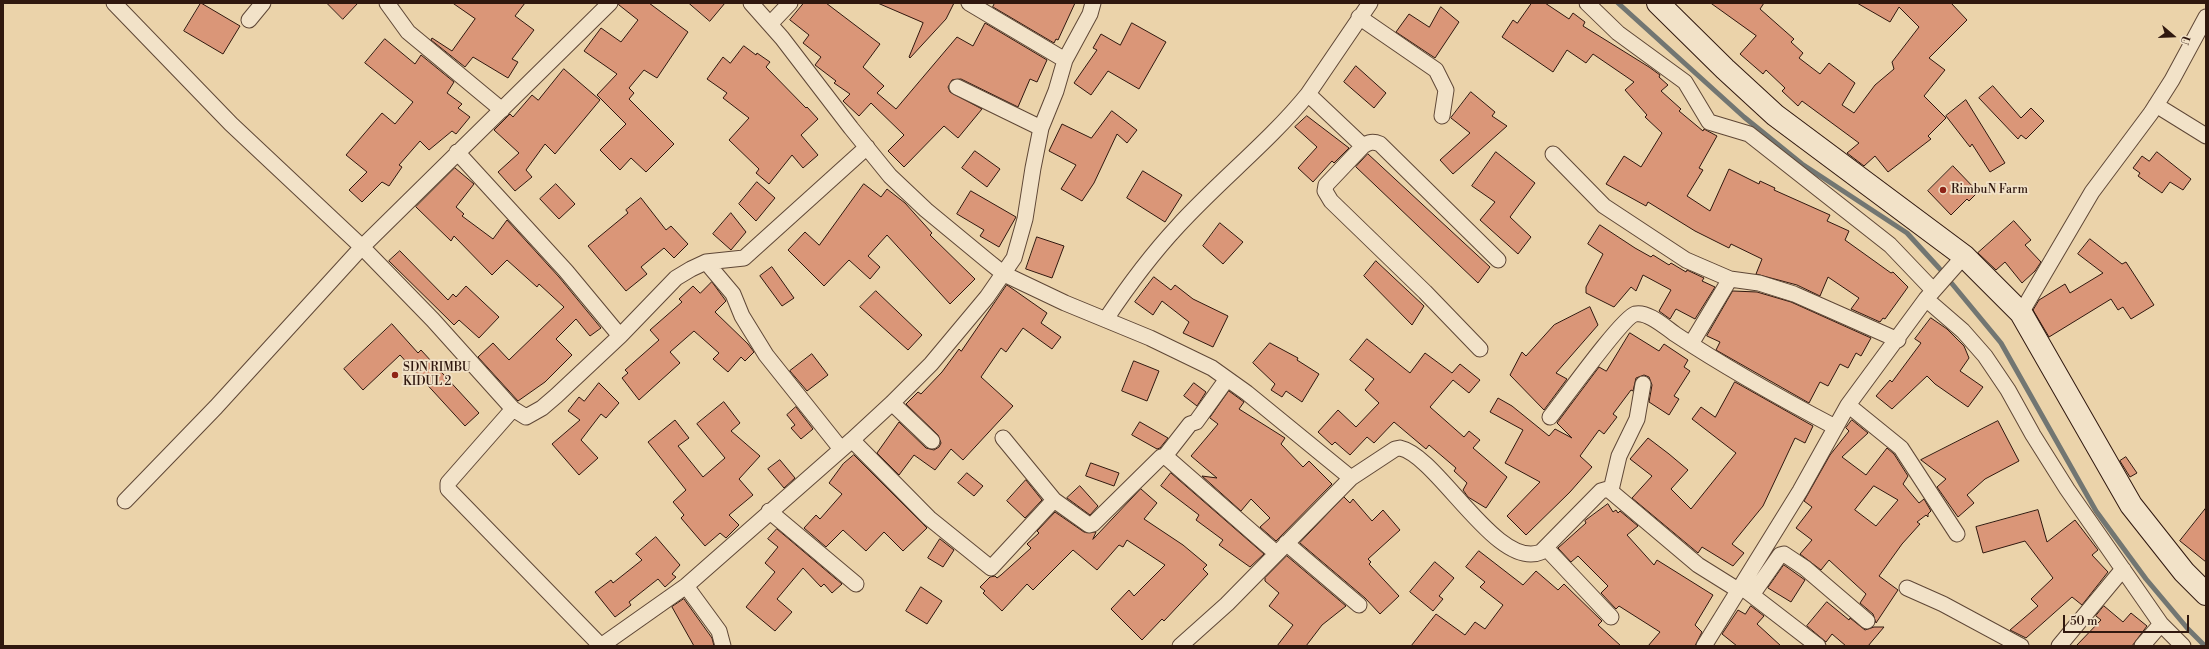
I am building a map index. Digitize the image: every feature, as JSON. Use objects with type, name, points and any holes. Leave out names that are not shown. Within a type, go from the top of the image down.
[{"type":"main road","points":[[1658,3],[1725,69],[1775,115],[1960,261],[2021,313],[2131,505],[2179,566],[2206,594]]},
{"type":"street","points":[[114,3],[231,124],[362,247],[433,320],[513,408],[526,417],[534,414],[620,336],[676,278],[690,268],[706,262],[744,258],[867,147]]},
{"type":"street","points":[[249,20],[263,3]]},
{"type":"street","points":[[387,3],[408,32],[502,110]]},
{"type":"street","points":[[125,501],[216,407],[362,247],[610,3]]},
{"type":"street","points":[[751,3],[770,24],[890,176],[926,210],[1004,274],[1065,303],[1106,319],[1212,368],[1227,378],[1350,478]]},
{"type":"street","points":[[770,24],[790,3]]},
{"type":"street","points":[[969,3],[1065,60]]},
{"type":"street","points":[[513,408],[448,484],[448,489],[601,646],[686,586],[892,403],[930,364],[987,297],[1014,258],[1025,219],[1041,128],[1056,91],[1065,60],[1090,14],[1093,3]]},
{"type":"street","points":[[1106,319],[1133,280],[1179,225],[1264,143],[1308,94],[1370,3]]},
{"type":"street","points":[[1587,3],[1618,33],[1685,82],[1709,122],[1749,134],[1890,245],[1933,291],[1963,331],[1985,356],[2008,390],[2033,435],[2067,489],[2162,624],[2183,646]]},
{"type":"street","points":[[2021,313],[2092,192],[2156,106],[2202,34],[2206,17]]},
{"type":"street","points":[[1359,18],[1436,70],[1446,90],[1442,116]]},
{"type":"street","points":[[957,87],[1041,128]]},
{"type":"street","points":[[1308,94],[1363,146]]},
{"type":"street","points":[[2156,106],[2206,136]]},
{"type":"street","points":[[1480,348],[1328,196],[1325,191],[1326,185],[1368,142],[1380,144],[1498,260]]},
{"type":"street","points":[[457,152],[566,271],[620,336]]},
{"type":"street","points":[[1553,154],[1611,212],[1686,260],[1741,283],[1759,283],[1794,294],[1898,340]]},
{"type":"street","points":[[1704,646],[1726,612],[1743,590],[1758,560],[1800,491],[1848,405],[1898,340],[1933,291],[1960,261]]},
{"type":"street","points":[[706,262],[733,294],[742,316],[766,355],[846,444],[929,518],[991,568],[1054,500]]},
{"type":"street","points":[[1691,344],[1730,279]]},
{"type":"street","points":[[1550,417],[1611,338],[1633,315],[1642,314],[1648,316],[1691,344],[1835,427]]},
{"type":"street","points":[[1002,438],[1054,500],[1089,525],[1093,524],[1161,457],[1165,456],[1190,424],[1196,422],[1227,378]]},
{"type":"street","points":[[1611,490],[1619,456],[1637,419],[1643,384]]},
{"type":"street","points":[[892,403],[932,441]]},
{"type":"street","points":[[1848,405],[1901,448],[1957,534]]},
{"type":"street","points":[[1180,646],[1227,604],[1350,478],[1395,449],[1405,449],[1418,458],[1468,512],[1508,546],[1530,555],[1546,548],[1600,491],[1611,490],[1698,565],[1743,590],[1818,646]]},
{"type":"street","points":[[1165,456],[1281,548],[1359,605]]},
{"type":"street","points":[[770,511],[856,584]]},
{"type":"street","points":[[1546,548],[1611,617]]},
{"type":"street","points":[[1743,590],[1769,570],[1780,555],[1784,554],[1805,568],[1868,621]]},
{"type":"street","points":[[1758,560],[1769,570]]},
{"type":"street","points":[[2059,646],[2123,569]]},
{"type":"street","points":[[686,586],[719,631],[723,646]]},
{"type":"street","points":[[1907,588],[1943,604],[2021,646]]},
{"type":"street","points":[[2142,646],[2162,624]]},
{"type":"building","points":[[201,3],[240,26],[223,54],[184,31]]},
{"type":"building","points":[[327,3],[358,3],[343,19]]},
{"type":"building","points":[[453,3],[525,3],[515,16],[534,30],[512,59],[518,62],[508,78],[473,57],[465,67],[431,40],[432,38],[452,51],[475,19]]},
{"type":"building","points":[[619,3],[649,3],[688,32],[657,78],[644,70],[629,88],[634,93],[629,99],[674,144],[646,172],[631,158],[620,170],[600,150],[626,124],[597,95],[617,74],[584,51],[601,28],[621,42],[638,20],[619,5]]},
{"type":"building","points":[[689,3],[725,3],[710,21]]},
{"type":"building","points":[[804,3],[826,3],[880,44],[863,67],[884,86],[877,93],[896,109],[957,37],[973,46],[985,23],[1047,60],[1037,82],[1030,79],[1018,107],[961,79],[952,80],[948,87],[950,92],[982,109],[958,138],[944,126],[904,167],[888,151],[904,135],[871,103],[859,116],[843,101],[850,94],[834,83],[836,81],[815,65],[821,57],[803,43],[809,35],[790,20]]},
{"type":"building","points":[[878,3],[954,3],[946,19],[910,58],[909,57],[923,23]]},
{"type":"building","points":[[995,3],[1075,3],[1058,40],[1056,39],[1054,43],[993,7]]},
{"type":"building","points":[[1532,3],[1545,3],[1569,19],[1573,13],[1585,22],[1583,26],[1649,67],[1660,75],[1659,77],[1668,85],[1661,91],[1681,109],[1679,111],[1703,131],[1704,129],[1717,136],[1699,168],[1703,170],[1687,196],[1710,211],[1729,169],[1759,184],[1760,181],[1775,188],[1774,190],[1830,215],[1827,221],[1849,231],[1845,240],[1891,273],[1893,272],[1908,287],[1885,319],[1883,318],[1880,322],[1851,309],[1859,298],[1828,277],[1820,296],[1797,285],[1756,274],[1762,259],[1731,244],[1729,248],[1695,231],[1648,202],[1646,206],[1606,184],[1624,156],[1641,167],[1662,133],[1645,117],[1647,115],[1625,90],[1634,82],[1593,54],[1586,63],[1567,50],[1553,72],[1502,37],[1513,20],[1517,23]]},
{"type":"building","points":[[1711,3],[1764,3],[1760,9],[1794,39],[1791,42],[1803,53],[1799,58],[1820,74],[1829,63],[1855,83],[1842,105],[1854,113],[1875,85],[1894,69],[1892,62],[1919,27],[1899,7],[1890,22],[1857,3],[1951,3],[1967,20],[1929,58],[1945,70],[1924,96],[1946,118],[1928,136],[1931,139],[1888,172],[1875,156],[1864,166],[1847,153],[1859,143],[1802,101],[1798,106],[1782,91],[1785,88],[1766,70],[1763,74],[1740,54],[1756,36]]},
{"type":"building","points":[[1441,7],[1459,22],[1435,58],[1396,32],[1409,14],[1429,27]]},
{"type":"building","points":[[1132,23],[1166,42],[1139,89],[1108,71],[1091,95],[1074,83],[1097,50],[1093,48],[1101,34],[1120,45]]},
{"type":"building","points":[[385,39],[415,64],[421,55],[454,82],[447,93],[462,104],[458,108],[470,117],[456,134],[452,131],[429,150],[420,141],[399,165],[402,167],[389,186],[382,182],[362,202],[349,190],[367,172],[346,155],[382,113],[395,124],[413,102],[365,63]]},
{"type":"building","points":[[744,46],[756,55],[757,53],[770,62],[766,67],[818,119],[801,135],[818,155],[803,168],[792,155],[769,184],[756,173],[759,169],[729,140],[749,118],[723,98],[727,93],[707,79],[723,57],[730,63]]},
{"type":"building","points":[[1356,66],[1386,93],[1374,108],[1344,82]]},
{"type":"building","points":[[564,69],[600,100],[555,154],[545,144],[526,170],[532,177],[515,191],[498,172],[519,153],[494,130],[510,114],[513,117],[532,95],[538,100]]},
{"type":"building","points":[[1993,86],[2021,118],[2031,108],[2044,121],[2026,139],[2021,135],[2018,139],[1979,98]]},
{"type":"building","points":[[1471,92],[1495,112],[1492,116],[1507,126],[1453,174],[1440,160],[1470,133],[1451,118]]},
{"type":"building","points":[[1966,100],[2005,163],[1990,172],[1972,144],[1970,147],[1946,116]]},
{"type":"building","points":[[1112,111],[1137,130],[1127,143],[1117,134],[1094,183],[1082,201],[1061,189],[1076,165],[1049,151],[1062,124],[1091,138]]},
{"type":"building","points":[[1307,116],[1349,148],[1334,163],[1332,161],[1313,182],[1298,168],[1317,147],[1295,127]]},
{"type":"building","points":[[975,151],[1000,169],[987,187],[962,168]]},
{"type":"building","points":[[1496,152],[1535,183],[1510,217],[1531,237],[1518,254],[1480,220],[1495,202],[1472,186]]},
{"type":"building","points":[[2157,152],[2191,179],[2183,190],[2170,182],[2162,193],[2138,176],[2140,173],[2133,168],[2142,156],[2149,161]]},
{"type":"building","points":[[1368,154],[1490,267],[1478,283],[1356,167]]},
{"type":"building","points":[[1953,166],[1978,192],[1969,201],[1967,199],[1951,215],[1928,191]]},
{"type":"building","points":[[455,168],[474,184],[456,207],[464,214],[462,216],[493,239],[507,220],[559,277],[601,328],[590,336],[576,319],[556,339],[572,355],[545,382],[518,401],[478,357],[493,343],[509,360],[564,307],[539,284],[537,287],[507,260],[492,275],[454,236],[451,241],[416,207]]},
{"type":"building","points":[[1143,171],[1182,195],[1165,222],[1127,198]]},
{"type":"building","points":[[757,182],[775,198],[756,221],[739,204]]},
{"type":"building","points":[[556,184],[575,204],[559,219],[540,199]]},
{"type":"building","points":[[864,184],[881,197],[887,189],[905,203],[932,233],[930,235],[975,279],[950,304],[887,235],[868,256],[880,267],[870,279],[849,260],[824,286],[788,250],[805,232],[819,245]]},
{"type":"building","points":[[971,191],[1016,217],[999,247],[980,236],[984,230],[957,214]]},
{"type":"building","points":[[641,198],[666,230],[671,226],[688,244],[674,258],[664,248],[641,267],[647,274],[626,291],[588,246],[628,213],[626,210]]},
{"type":"building","points":[[731,213],[746,232],[731,250],[713,234]]},
{"type":"building","points":[[2014,221],[2031,240],[2025,245],[2041,262],[2035,271],[2022,283],[2005,262],[1996,270],[1978,253]]},
{"type":"building","points":[[1220,223],[1243,242],[1223,264],[1203,246]]},
{"type":"building","points":[[1600,225],[1651,257],[1653,255],[1669,265],[1671,263],[1686,272],[1687,270],[1704,278],[1702,281],[1715,287],[1695,319],[1676,309],[1670,319],[1659,311],[1671,290],[1643,275],[1636,291],[1631,287],[1614,307],[1586,293],[1586,287],[1603,254],[1588,244]]},
{"type":"building","points":[[1037,237],[1064,246],[1052,278],[1026,269]]},
{"type":"building","points":[[2090,239],[2122,264],[2126,262],[2154,305],[2131,319],[2123,307],[2118,310],[2111,299],[2049,337],[2033,310],[2039,300],[2065,284],[2070,293],[2103,273],[2078,254]]},
{"type":"building","points":[[400,251],[448,300],[453,294],[456,297],[466,286],[499,317],[479,338],[459,320],[454,325],[389,261]]},
{"type":"building","points":[[1376,261],[1424,306],[1412,325],[1364,276]]},
{"type":"building","points":[[772,267],[794,298],[782,306],[760,276]]},
{"type":"building","points":[[1154,277],[1171,290],[1175,285],[1193,299],[1228,316],[1213,347],[1183,333],[1189,322],[1162,301],[1153,315],[1135,302]]},
{"type":"building","points":[[712,282],[726,301],[715,312],[748,344],[754,352],[745,361],[741,357],[728,372],[713,359],[719,353],[694,331],[670,352],[680,363],[639,400],[622,378],[628,373],[625,370],[659,340],[650,330],[682,302],[679,299],[693,286],[700,293]]},
{"type":"building","points":[[1007,285],[1047,313],[1041,323],[1061,337],[1052,349],[1023,328],[1006,352],[1001,348],[981,377],[1013,406],[963,460],[951,449],[935,470],[914,455],[899,475],[877,453],[899,422],[926,448],[934,450],[939,447],[941,443],[938,435],[906,404],[918,392],[921,394],[942,372],[959,349],[961,351]]},
{"type":"building","points":[[876,291],[922,335],[908,350],[860,307]]},
{"type":"building","points":[[1733,291],[1757,292],[1791,302],[1871,338],[1861,356],[1856,353],[1848,368],[1840,364],[1828,386],[1820,382],[1809,403],[1716,350],[1720,342],[1707,336]]},
{"type":"building","points":[[1590,307],[1598,325],[1556,373],[1567,379],[1544,410],[1510,375],[1522,352],[1526,356],[1554,325]]},
{"type":"building","points":[[1931,318],[1947,329],[1964,346],[1969,358],[1960,371],[1983,387],[1968,407],[1935,384],[1927,376],[1892,409],[1876,396],[1890,380],[1892,382],[1921,343],[1915,339]]},
{"type":"building","points":[[392,324],[418,353],[421,350],[479,413],[465,426],[400,355],[363,390],[344,369]]},
{"type":"building","points":[[1630,333],[1659,351],[1664,344],[1688,360],[1684,367],[1690,371],[1674,396],[1679,399],[1669,415],[1649,402],[1652,385],[1649,377],[1644,375],[1636,378],[1633,391],[1631,390],[1613,414],[1617,417],[1604,434],[1599,430],[1580,456],[1592,467],[1570,492],[1526,535],[1507,516],[1540,482],[1505,463],[1523,430],[1490,412],[1498,398],[1512,406],[1549,436],[1555,429],[1572,438],[1557,423],[1599,367],[1606,371]]},
{"type":"building","points":[[1367,339],[1410,373],[1425,353],[1452,373],[1460,364],[1480,380],[1469,393],[1453,380],[1430,407],[1464,437],[1469,431],[1480,440],[1473,448],[1507,477],[1486,508],[1468,497],[1463,490],[1467,483],[1454,471],[1456,468],[1429,445],[1426,449],[1394,422],[1374,443],[1367,437],[1350,455],[1335,442],[1332,445],[1318,432],[1338,410],[1356,427],[1379,403],[1365,390],[1374,379],[1350,360]]},
{"type":"building","points":[[1270,343],[1298,358],[1297,360],[1319,374],[1302,402],[1286,391],[1282,397],[1271,390],[1275,384],[1253,363]]},
{"type":"building","points":[[812,354],[828,375],[807,391],[790,371]]},
{"type":"building","points":[[1134,361],[1159,371],[1147,401],[1122,391]]},
{"type":"building","points":[[1735,382],[1813,426],[1805,443],[1795,438],[1763,506],[1732,544],[1744,553],[1733,566],[1702,547],[1698,553],[1632,498],[1652,476],[1630,459],[1648,438],[1669,454],[1688,470],[1671,489],[1691,509],[1736,453],[1692,419],[1701,407],[1715,417]]},
{"type":"building","points":[[599,383],[619,403],[606,418],[601,414],[581,440],[598,458],[579,475],[552,444],[580,420],[568,411],[579,397],[584,401]]},
{"type":"building","points":[[1194,383],[1206,392],[1197,406],[1184,396]]},
{"type":"building","points":[[1229,391],[1244,402],[1239,409],[1285,438],[1281,444],[1303,467],[1309,461],[1332,484],[1276,541],[1260,527],[1270,518],[1251,499],[1241,511],[1202,476],[1217,478],[1191,456],[1218,424],[1210,418]]},
{"type":"building","points":[[724,402],[740,423],[731,431],[760,456],[739,479],[753,495],[729,515],[739,525],[726,538],[720,533],[705,546],[681,518],[684,515],[673,502],[686,490],[648,442],[675,420],[689,438],[678,446],[703,477],[725,458],[697,424]]},
{"type":"building","points":[[796,407],[813,429],[801,439],[791,428],[795,425],[787,415]]},
{"type":"building","points":[[1852,420],[1868,433],[1842,457],[1866,475],[1887,448],[1894,454],[1908,476],[1903,484],[1919,503],[1924,499],[1931,511],[1928,514],[1928,517],[1926,515],[1917,522],[1920,524],[1902,544],[1879,576],[1898,590],[1876,623],[1873,614],[1860,603],[1866,594],[1829,560],[1821,570],[1800,554],[1812,540],[1796,528],[1812,507],[1804,501],[1830,455],[1849,431],[1846,428]],"holes":[[[1874,486],[1898,500],[1876,526],[1855,510]]]},
{"type":"building","points":[[1998,421],[2019,461],[1985,479],[1967,495],[1974,503],[1958,517],[1937,487],[1946,479],[1921,460]]},
{"type":"building","points":[[1140,422],[1168,438],[1160,448],[1157,449],[1132,435]]},
{"type":"building","points":[[854,455],[927,528],[903,551],[884,532],[866,551],[843,530],[826,547],[804,528],[816,515],[820,519],[842,494],[829,483],[843,464]]},
{"type":"building","points":[[2126,457],[2137,473],[2130,477],[2120,461]]},
{"type":"building","points":[[780,460],[795,478],[784,488],[768,469]]},
{"type":"building","points":[[1091,463],[1119,473],[1114,486],[1086,476]]},
{"type":"building","points":[[967,473],[983,486],[974,496],[958,483]]},
{"type":"building","points":[[1171,473],[1264,554],[1250,567],[1219,545],[1223,540],[1196,520],[1199,515],[1161,486]]},
{"type":"building","points":[[1026,480],[1042,500],[1025,518],[1007,501]]},
{"type":"building","points":[[1080,486],[1098,506],[1090,515],[1067,498]]},
{"type":"building","points":[[1141,489],[1157,503],[1144,519],[1183,545],[1207,565],[1203,569],[1208,574],[1164,621],[1162,619],[1142,640],[1111,609],[1129,590],[1134,596],[1165,565],[1127,540],[1123,547],[1119,545],[1097,570],[1073,550],[1033,590],[1027,584],[1002,611],[983,593],[985,591],[980,587],[990,577],[995,576],[997,578],[1001,575],[1031,548],[1027,544],[1039,533],[1037,531],[1055,512],[1084,532],[1096,532],[1093,539]]},
{"type":"building","points":[[1344,497],[1350,503],[1353,499],[1372,521],[1383,510],[1400,530],[1368,559],[1371,562],[1369,564],[1399,596],[1380,614],[1365,598],[1300,543]]},
{"type":"building","points":[[1608,504],[1613,512],[1616,510],[1618,513],[1620,511],[1638,526],[1627,535],[1654,565],[1657,560],[1713,595],[1695,625],[1702,632],[1695,646],[1648,646],[1660,632],[1619,606],[1616,609],[1601,593],[1608,586],[1578,556],[1571,562],[1558,548],[1586,523],[1585,521]]},
{"type":"building","points":[[2206,508],[2206,562],[2180,541]]},
{"type":"building","points":[[2038,510],[2047,542],[2075,520],[2098,550],[2092,555],[2108,572],[2082,605],[2072,597],[2026,638],[2010,630],[2038,606],[2031,599],[2053,578],[2025,541],[1983,553],[1976,527]]},
{"type":"building","points":[[777,529],[842,584],[832,593],[824,584],[821,587],[803,568],[777,599],[792,612],[775,631],[746,607],[775,572],[765,563],[778,547],[768,539]]},
{"type":"building","points":[[656,537],[680,565],[672,574],[676,577],[665,587],[658,579],[629,602],[631,605],[615,617],[595,592],[611,580],[613,583],[642,560],[636,554]]},
{"type":"building","points":[[940,539],[954,550],[943,567],[928,558]]},
{"type":"building","points":[[1479,551],[1523,585],[1536,571],[1558,590],[1564,584],[1602,621],[1598,625],[1621,646],[1411,646],[1436,614],[1465,635],[1475,622],[1485,629],[1503,605],[1480,587],[1485,582],[1466,567]]},
{"type":"building","points":[[1287,556],[1346,606],[1322,625],[1306,646],[1277,646],[1293,625],[1269,606],[1279,593],[1265,581],[1265,578]]},
{"type":"building","points":[[1435,562],[1454,578],[1439,596],[1443,599],[1433,611],[1410,592]]},
{"type":"building","points":[[1784,565],[1805,580],[1791,602],[1768,588]]},
{"type":"building","points":[[921,587],[942,601],[927,624],[906,611]]},
{"type":"building","points":[[684,599],[712,638],[714,646],[694,646],[672,607]]},
{"type":"building","points":[[1827,602],[1849,620],[1850,618],[1865,630],[1874,627],[1884,627],[1868,646],[1846,646],[1832,634],[1826,642],[1807,626]]},
{"type":"building","points":[[1751,606],[1764,616],[1757,624],[1781,646],[1737,646],[1722,634],[1738,610],[1745,614]]},
{"type":"building","points":[[2104,606],[2123,622],[2131,613],[2147,626],[2132,646],[2076,646],[2101,620],[2096,616]]},
{"type":"waterway","points":[[1618,3],[1744,117],[1802,164],[1907,233],[1939,268],[2001,343],[2096,511],[2146,579],[2188,629],[2205,646]]},
{"type":"place","name":"RimbuN Farm","points":[[1943,190]]},
{"type":"place","name":"SDN RIMBU KIDUL 2","points":[[395,375]]}]
